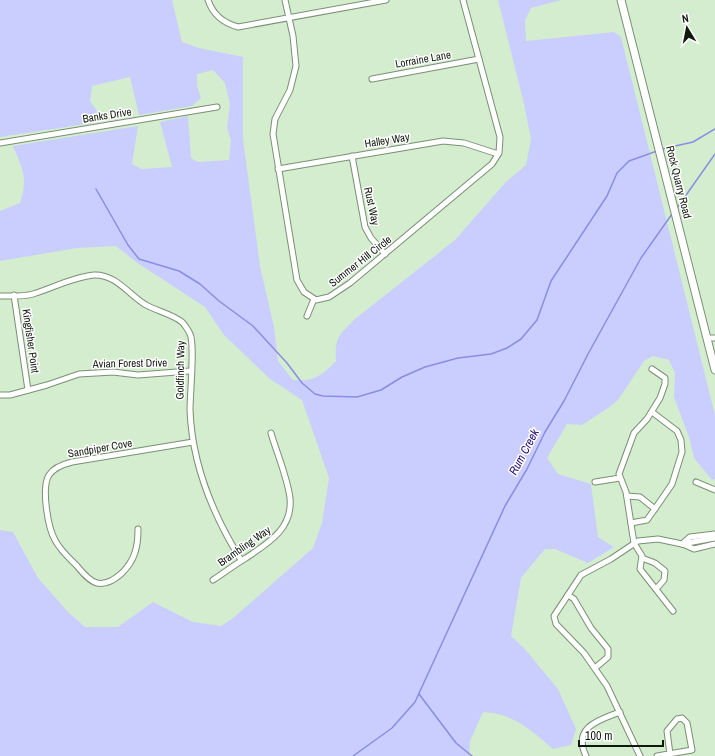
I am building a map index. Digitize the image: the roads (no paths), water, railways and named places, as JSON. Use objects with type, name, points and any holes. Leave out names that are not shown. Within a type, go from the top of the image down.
[{"type":"street","points":[[208,0],[217,16],[229,24],[238,26],[386,0]]},
{"type":"street","points":[[285,0],[296,66],[290,90],[275,119],[273,134],[297,280],[304,292],[314,299],[307,316]]},
{"type":"street","points":[[463,0],[500,137],[498,154]]},
{"type":"street","name":"Rock Quarry Road","points":[[621,0],[715,370]]},
{"type":"street","name":"Lorraine Lane","points":[[372,79],[479,59]]},
{"type":"street","name":"Banks Drive","points":[[0,142],[217,107]]},
{"type":"street","name":"Halley Way","points":[[278,169],[447,141],[471,144],[498,154]]},
{"type":"street","name":"Summer Hill Circle","points":[[314,299],[321,300],[338,292],[471,183],[492,164],[498,154]]},
{"type":"street","name":"Rust Way","points":[[352,156],[365,227],[371,238],[385,254]]},
{"type":"street","name":"Goldfinch Way","points":[[0,296],[32,294],[52,286],[94,275],[116,281],[144,304],[182,322],[191,335],[190,416],[193,442],[212,504],[223,528],[241,560]]},
{"type":"street","name":"Kingfisher Point","points":[[14,295],[28,390]]},
{"type":"street","points":[[707,338],[715,338]]},
{"type":"street","points":[[652,370],[664,377],[666,382],[660,398],[652,412],[634,433],[620,470],[620,478],[627,496],[634,542],[642,558],[640,569],[673,611]]},
{"type":"street","name":"Avian Forest Drive","points":[[0,395],[10,395],[79,374],[113,372],[138,375],[190,371]]},
{"type":"street","points":[[631,523],[645,521],[655,509],[672,484],[683,449],[677,431],[652,412]]},
{"type":"street","name":"Brambling Way","points":[[213,580],[272,540],[284,527],[288,519],[290,508],[288,490],[271,433]]},
{"type":"street","name":"Sandpiper Cove","points":[[138,529],[138,547],[130,564],[112,581],[101,584],[94,582],[60,547],[52,535],[46,503],[46,482],[49,476],[56,468],[72,462],[193,442]]},
{"type":"street","points":[[595,482],[620,478]]},
{"type":"street","points":[[696,482],[715,490]]},
{"type":"street","points":[[627,496],[640,497],[655,509]]},
{"type":"street","points":[[682,544],[690,537],[715,534]]},
{"type":"street","points":[[682,544],[715,538]]},
{"type":"street","points":[[640,756],[612,695],[595,668],[554,621],[555,614],[583,573],[605,563],[634,542],[640,540],[658,539],[682,544],[694,549],[715,544]]},
{"type":"street","points":[[642,558],[655,563],[664,569],[664,580],[656,589]]},
{"type":"street","points":[[568,595],[574,599],[591,628],[608,649],[608,657],[595,668]]},
{"type":"street","points":[[586,756],[583,742],[588,727],[596,721],[620,712]]},
{"type":"street","points":[[657,756],[670,754],[692,750],[687,723],[682,718],[677,719],[668,731],[670,754]]},
{"type":"waterway","points":[[662,149],[693,142],[715,129]]},
{"type":"waterway","points":[[96,189],[128,245],[139,259],[179,271],[200,284],[219,301],[253,326],[287,363],[302,383],[315,394],[323,396],[357,397],[381,390],[402,377],[425,367],[458,358],[491,354],[507,348],[521,339],[537,320],[551,281],[607,196],[617,173],[629,161],[657,151]]},
{"type":"waterway","name":"Rum Creek","points":[[677,208],[715,154]]},
{"type":"waterway","name":"Rum Creek","points":[[353,756],[392,728],[415,702],[505,506],[527,469],[545,432],[564,401],[641,258],[672,214]]},
{"type":"waterway","points":[[419,694],[456,743],[472,756]]}]
